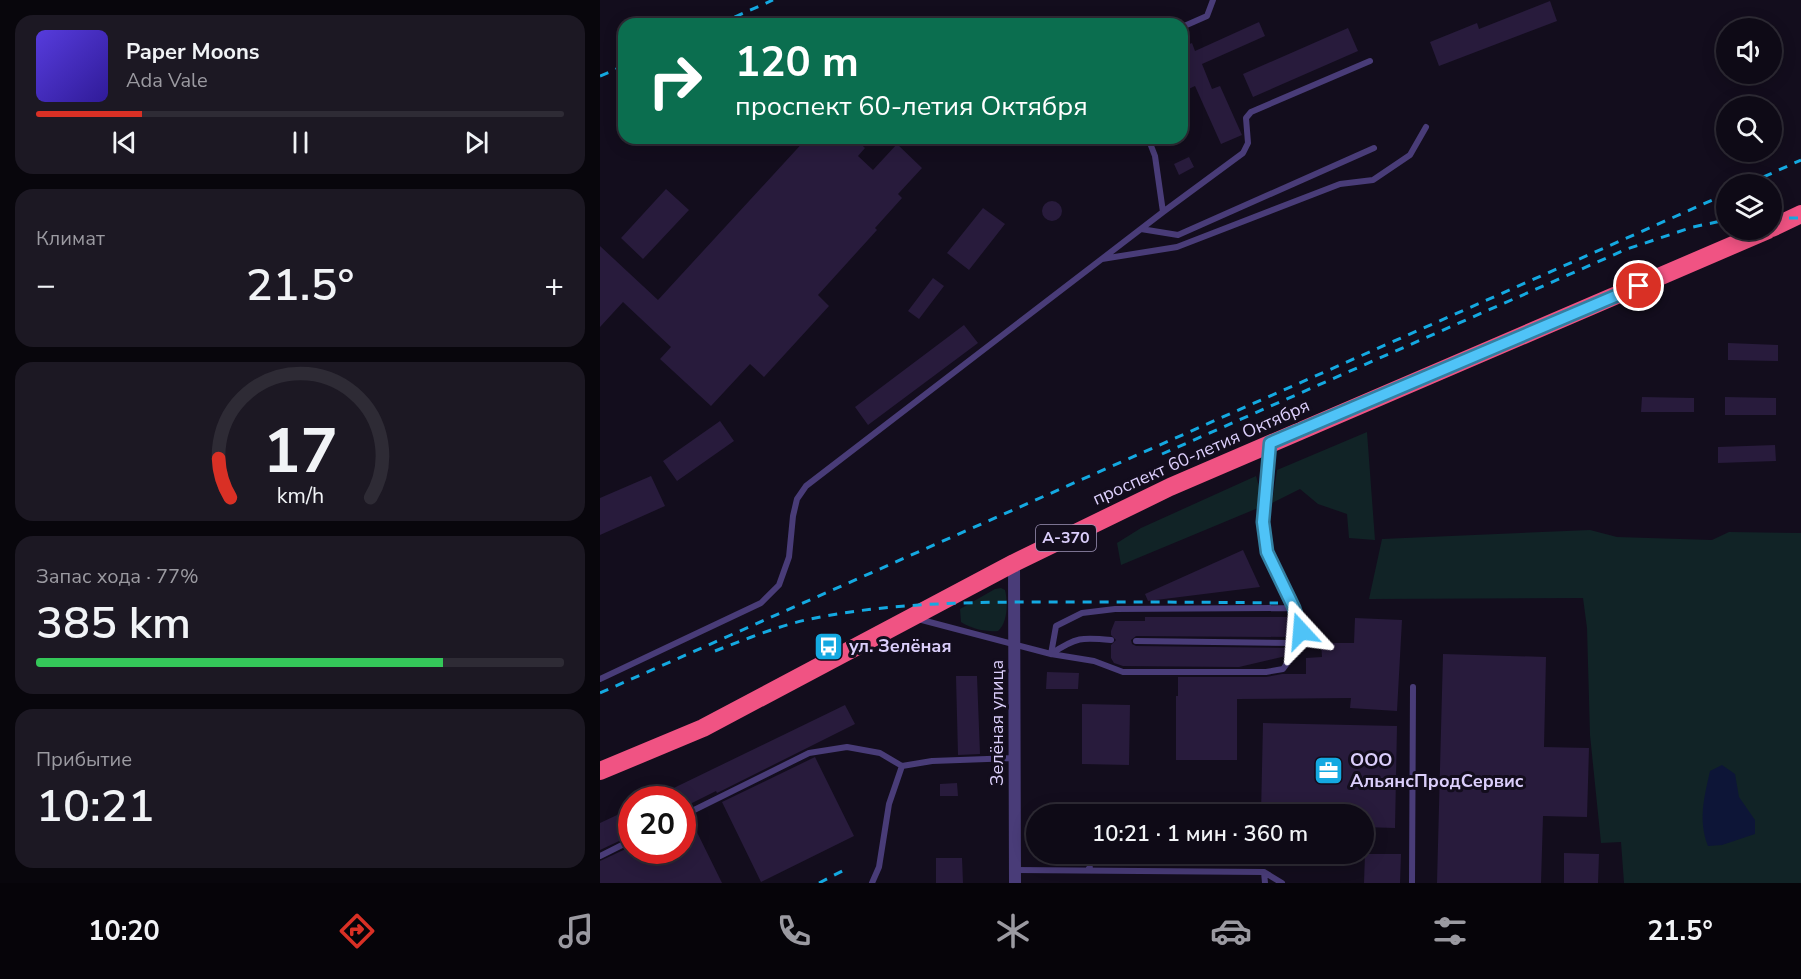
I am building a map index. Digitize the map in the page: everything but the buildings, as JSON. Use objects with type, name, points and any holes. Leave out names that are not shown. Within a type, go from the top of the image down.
[{"type":"highway","name":"проспект 60-летия Октября","points":[[1782,223],[1801,214]]},
{"type":"highway","name":"проспект 60-летия Октября","points":[[600,771],[703,728],[1014,563],[1161,492],[1270,443],[1745,240]]},
{"type":"street","name":"Зелёная улица","points":[[1014,563],[1014,883]]},
{"type":"lane","points":[[1188,24],[1207,16],[1213,0]]},
{"type":"lane","points":[[600,679],[761,603],[779,585],[789,556],[797,500],[806,486],[1162,212],[1243,153],[1248,143],[1246,118],[1251,112],[1370,61]]},
{"type":"lane","points":[[1101,260],[1177,247],[1340,184],[1373,180],[1410,155],[1426,127]]},
{"type":"lane","points":[[1150,144],[1155,156],[1162,212]]},
{"type":"lane","points":[[1141,229],[1178,236],[1374,148]]},
{"type":"lane","points":[[913,618],[1051,654],[1094,661],[1123,672],[1266,672],[1283,669],[1293,656],[1301,631],[1294,608],[1267,552],[1263,522],[1270,443]]},
{"type":"lane","points":[[1051,654],[1056,626],[1082,613],[1115,609],[1294,608]]},
{"type":"lane","points":[[1051,654],[1070,640],[1088,637],[1111,640]]},
{"type":"lane","points":[[1136,641],[1297,643]]},
{"type":"lane","points":[[1412,883],[1413,687]]},
{"type":"lane","points":[[696,809],[809,753],[847,747],[879,753],[903,766],[932,761],[1014,758]]},
{"type":"lane","points":[[872,883],[879,867],[889,804],[903,766]]},
{"type":"lane","points":[[600,855],[618,847]]},
{"type":"lane","points":[[1089,870],[1090,864]]},
{"type":"lane","points":[[1015,870],[1264,872],[1282,883]]},
{"type":"lane","points":[[1264,872],[1265,883]]},
{"type":"shaded area","points":[[1367,432],[1375,540],[1349,538],[1347,514],[1318,504],[1300,489],[1272,503],[1277,470]]},
{"type":"shaded area","points":[[1256,476],[1260,490],[1258,508],[1121,565],[1117,543],[1141,528]]},
{"type":"shaded area","points":[[1590,530],[1617,537],[1712,540],[1729,532],[1801,533],[1801,883],[1624,883],[1621,842],[1601,843],[1590,735],[1587,628],[1583,598],[1369,599],[1382,539]]},
{"type":"shaded area","points":[[995,589],[1005,590],[1007,600],[1004,622],[998,631],[979,630],[961,622],[960,609]]},
{"type":"water","points":[[1722,765],[1735,774],[1739,797],[1755,820],[1755,834],[1722,845],[1708,846],[1703,827],[1704,800],[1710,771]]},
{"type":"railway","points":[[732,18],[773,0]]},
{"type":"railway","points":[[600,76],[618,68]]},
{"type":"railway","points":[[1770,174],[1801,160]]},
{"type":"railway","points":[[600,693],[1716,198]]},
{"type":"railway","points":[[1782,218],[1801,218]]},
{"type":"railway","points":[[1162,454],[1627,249],[1693,227],[1716,222]]},
{"type":"railway","points":[[715,651],[774,629],[810,619],[903,606],[997,602],[1278,603]]},
{"type":"railway","points":[[819,883],[848,868]]},
{"type":"place","name":"ул. Зелёная","points":[[828,646]]},
{"type":"place","name":"ООО АльянсПродСервис","points":[[1329,770]]},
{"type":"route","points":[[1301,631],[1294,608],[1267,552],[1263,522],[1270,443],[1639,286]]}]
